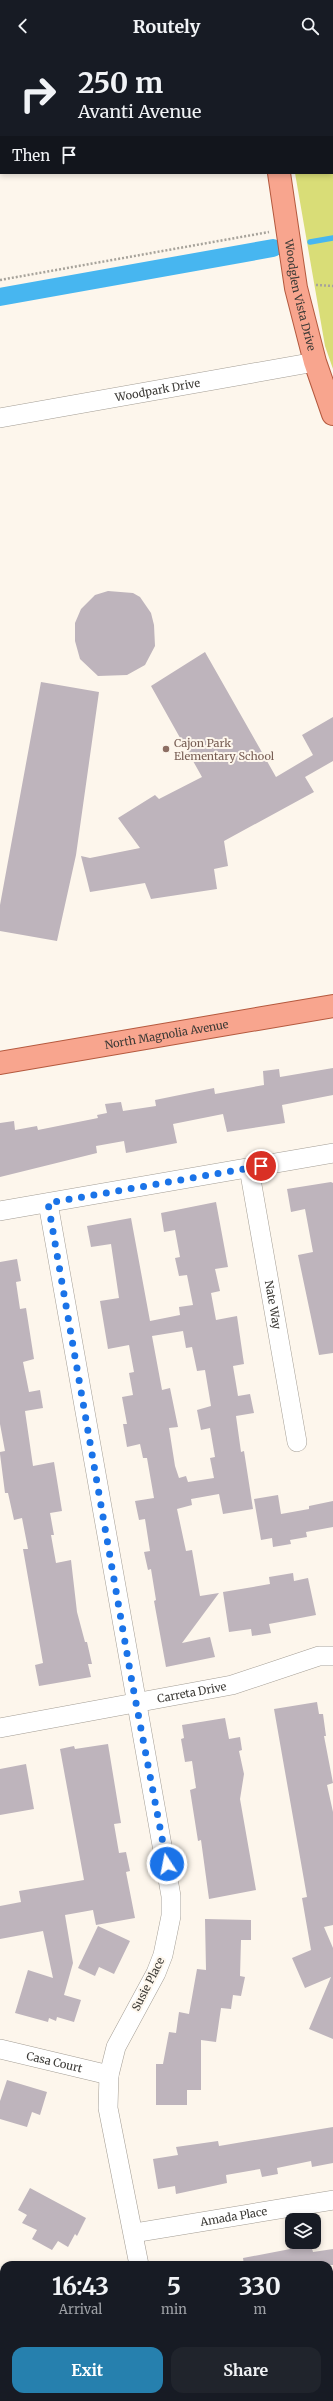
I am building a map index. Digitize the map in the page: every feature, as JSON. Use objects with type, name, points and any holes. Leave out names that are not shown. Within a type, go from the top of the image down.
[{"type":"main road","name":"Woodglen Vista Drive","points":[[279,174],[296,288],[315,362],[333,414]]},
{"type":"main road","name":"North Magnolia Avenue","points":[[0,1063],[333,1006]]},
{"type":"street","name":"Woodpark Drive","points":[[0,418],[315,362]]},
{"type":"street","points":[[0,1211],[333,1152]]},
{"type":"street","name":"Nate Way","points":[[249,1168],[298,1442]]},
{"type":"street","name":"Susie Place","points":[[48,1203],[136,1704],[169,1876],[171,1916],[163,1955],[156,1973],[116,2047],[109,2075],[108,2108],[138,2261]]},
{"type":"street","name":"Carreta Drive","points":[[0,1728],[232,1685],[319,1656],[333,1656]]},
{"type":"street","name":"Casa Court","points":[[0,2049],[109,2075]]},
{"type":"street","name":"Amada Place","points":[[134,2233],[333,2200]]},
{"type":"path","points":[[0,280],[287,229]]},
{"type":"green space","points":[[295,174],[333,174],[333,369],[325,346]]},
{"type":"building","points":[[108,591],[133,593],[140,597],[151,613],[154,625],[155,646],[145,665],[127,675],[98,676],[80,659],[75,641],[75,623],[81,609],[95,595]]},
{"type":"building","points":[[205,652],[276,777],[313,755],[302,735],[333,717],[333,761],[305,777],[314,792],[224,841],[228,866],[214,869],[217,889],[151,899],[145,883],[90,892],[81,856],[90,858],[140,848],[118,818],[155,795],[159,799],[202,777],[151,686]]},
{"type":"building","points":[[41,682],[99,692],[76,855],[57,941],[0,931],[0,905]]},
{"type":"building","points":[[333,1068],[333,1095],[282,1105],[285,1123],[227,1132],[223,1114],[173,1124],[177,1143],[126,1153],[124,1141],[96,1146],[97,1153],[0,1177],[0,1123],[14,1121],[15,1130],[37,1126],[38,1130],[98,1118],[97,1115],[107,1113],[105,1104],[121,1102],[123,1111],[156,1106],[155,1100],[214,1088],[215,1094],[264,1085],[263,1071],[279,1069],[280,1077]]},
{"type":"building","points":[[331,1182],[333,1183],[333,1353],[319,1355],[298,1255],[313,1252],[305,1209],[291,1212],[287,1189]]},
{"type":"building","points":[[216,1202],[228,1267],[215,1269],[220,1291],[211,1293],[216,1320],[237,1316],[244,1364],[233,1366],[238,1396],[250,1394],[254,1413],[236,1416],[241,1452],[244,1451],[253,1509],[223,1514],[219,1494],[191,1499],[192,1505],[177,1509],[186,1551],[192,1550],[200,1596],[219,1593],[182,1643],[210,1637],[215,1657],[166,1667],[154,1601],[156,1600],[151,1569],[148,1570],[144,1552],[150,1551],[145,1519],[139,1520],[135,1501],[154,1498],[147,1458],[143,1458],[140,1444],[127,1447],[123,1424],[127,1424],[122,1397],[133,1395],[129,1373],[134,1372],[129,1345],[108,1349],[100,1301],[119,1298],[111,1244],[91,1247],[87,1226],[131,1218],[150,1321],[180,1315],[179,1307],[193,1305],[187,1275],[179,1276],[175,1258],[180,1257],[175,1230],[164,1232],[161,1213]],"holes":[[[183,1331],[186,1348],[192,1347],[197,1371],[205,1370],[211,1406],[197,1410],[201,1430],[210,1428],[215,1457],[210,1458],[214,1478],[188,1482],[186,1476],[179,1478],[175,1466],[169,1428],[178,1427],[170,1388],[162,1390],[152,1336]]]},
{"type":"building","points":[[17,1259],[21,1281],[16,1282],[20,1309],[26,1308],[34,1359],[23,1362],[29,1392],[40,1390],[43,1408],[25,1411],[33,1466],[54,1462],[62,1511],[50,1513],[54,1535],[51,1535],[56,1563],[71,1560],[77,1612],[85,1642],[87,1642],[92,1664],[88,1664],[91,1677],[39,1686],[35,1665],[43,1663],[23,1549],[28,1549],[22,1518],[14,1520],[8,1493],[5,1493],[0,1454],[0,1452],[5,1451],[0,1424],[0,1262]]},
{"type":"building","points":[[278,1495],[281,1514],[309,1509],[309,1506],[333,1501],[333,1527],[306,1532],[307,1537],[290,1540],[291,1544],[273,1547],[272,1538],[261,1540],[254,1499]]},
{"type":"building","points":[[293,1573],[294,1581],[308,1578],[316,1615],[269,1624],[271,1633],[252,1636],[251,1629],[229,1632],[223,1592],[270,1584],[269,1577]]},
{"type":"building","points":[[317,1702],[319,1714],[323,1714],[326,1736],[324,1736],[333,1783],[327,1785],[333,1812],[333,1925],[324,1927],[333,1948],[333,2039],[309,2029],[331,1977],[305,1988],[292,1958],[311,1950],[302,1898],[307,1897],[274,1709]]},
{"type":"building","points":[[225,1718],[229,1739],[240,1737],[242,1750],[239,1751],[244,1774],[240,1799],[256,1890],[209,1899],[201,1840],[198,1841],[190,1790],[196,1788],[192,1761],[185,1762],[181,1739],[184,1738],[182,1725]]},
{"type":"building","points":[[108,1744],[121,1823],[114,1824],[119,1853],[126,1852],[130,1871],[126,1872],[135,1918],[96,1925],[93,1910],[65,1915],[73,1963],[64,1995],[81,2000],[74,2022],[57,2017],[56,2021],[49,2018],[48,2022],[15,2013],[28,1970],[53,1978],[43,1931],[0,1939],[0,1906],[21,1902],[19,1891],[84,1880],[60,1749],[74,1746],[75,1749]]},
{"type":"building","points":[[26,1764],[34,1809],[0,1815],[0,1769]]},
{"type":"building","points":[[205,1919],[251,1920],[251,1940],[241,1940],[240,1976],[245,1977],[241,1996],[233,1995],[231,2009],[221,2008],[216,2042],[201,2040],[201,2090],[187,2090],[187,2105],[156,2105],[156,2064],[163,2064],[169,2032],[176,2033],[179,2012],[189,2014],[197,1969],[206,1970]]},
{"type":"building","points":[[98,1926],[130,1941],[114,1974],[99,1967],[95,1976],[78,1968]]},
{"type":"building","points":[[7,2080],[47,2092],[40,2115],[32,2112],[27,2127],[0,2119],[0,2101]]},
{"type":"building","points":[[333,2127],[333,2163],[312,2167],[311,2161],[277,2168],[278,2174],[262,2177],[260,2169],[226,2175],[227,2183],[176,2194],[175,2186],[158,2189],[153,2159],[178,2155],[176,2147],[218,2141],[219,2146]]},
{"type":"building","points":[[30,2188],[86,2218],[77,2236],[75,2234],[68,2247],[58,2241],[52,2250],[32,2239],[37,2230],[22,2223],[27,2215],[18,2210]]},
{"type":"building","points":[[290,2249],[312,2249],[313,2252],[333,2249],[333,2261],[243,2261],[243,2258]]},
{"type":"waterway","points":[[310,242],[333,238]]},
{"type":"waterway","points":[[0,297],[273,248]]},
{"type":"place","name":"Cajon Park Elementary School","points":[[166,749]]},
{"type":"route","points":[[167,1864],[132,1682],[48,1203],[261,1166]]}]
